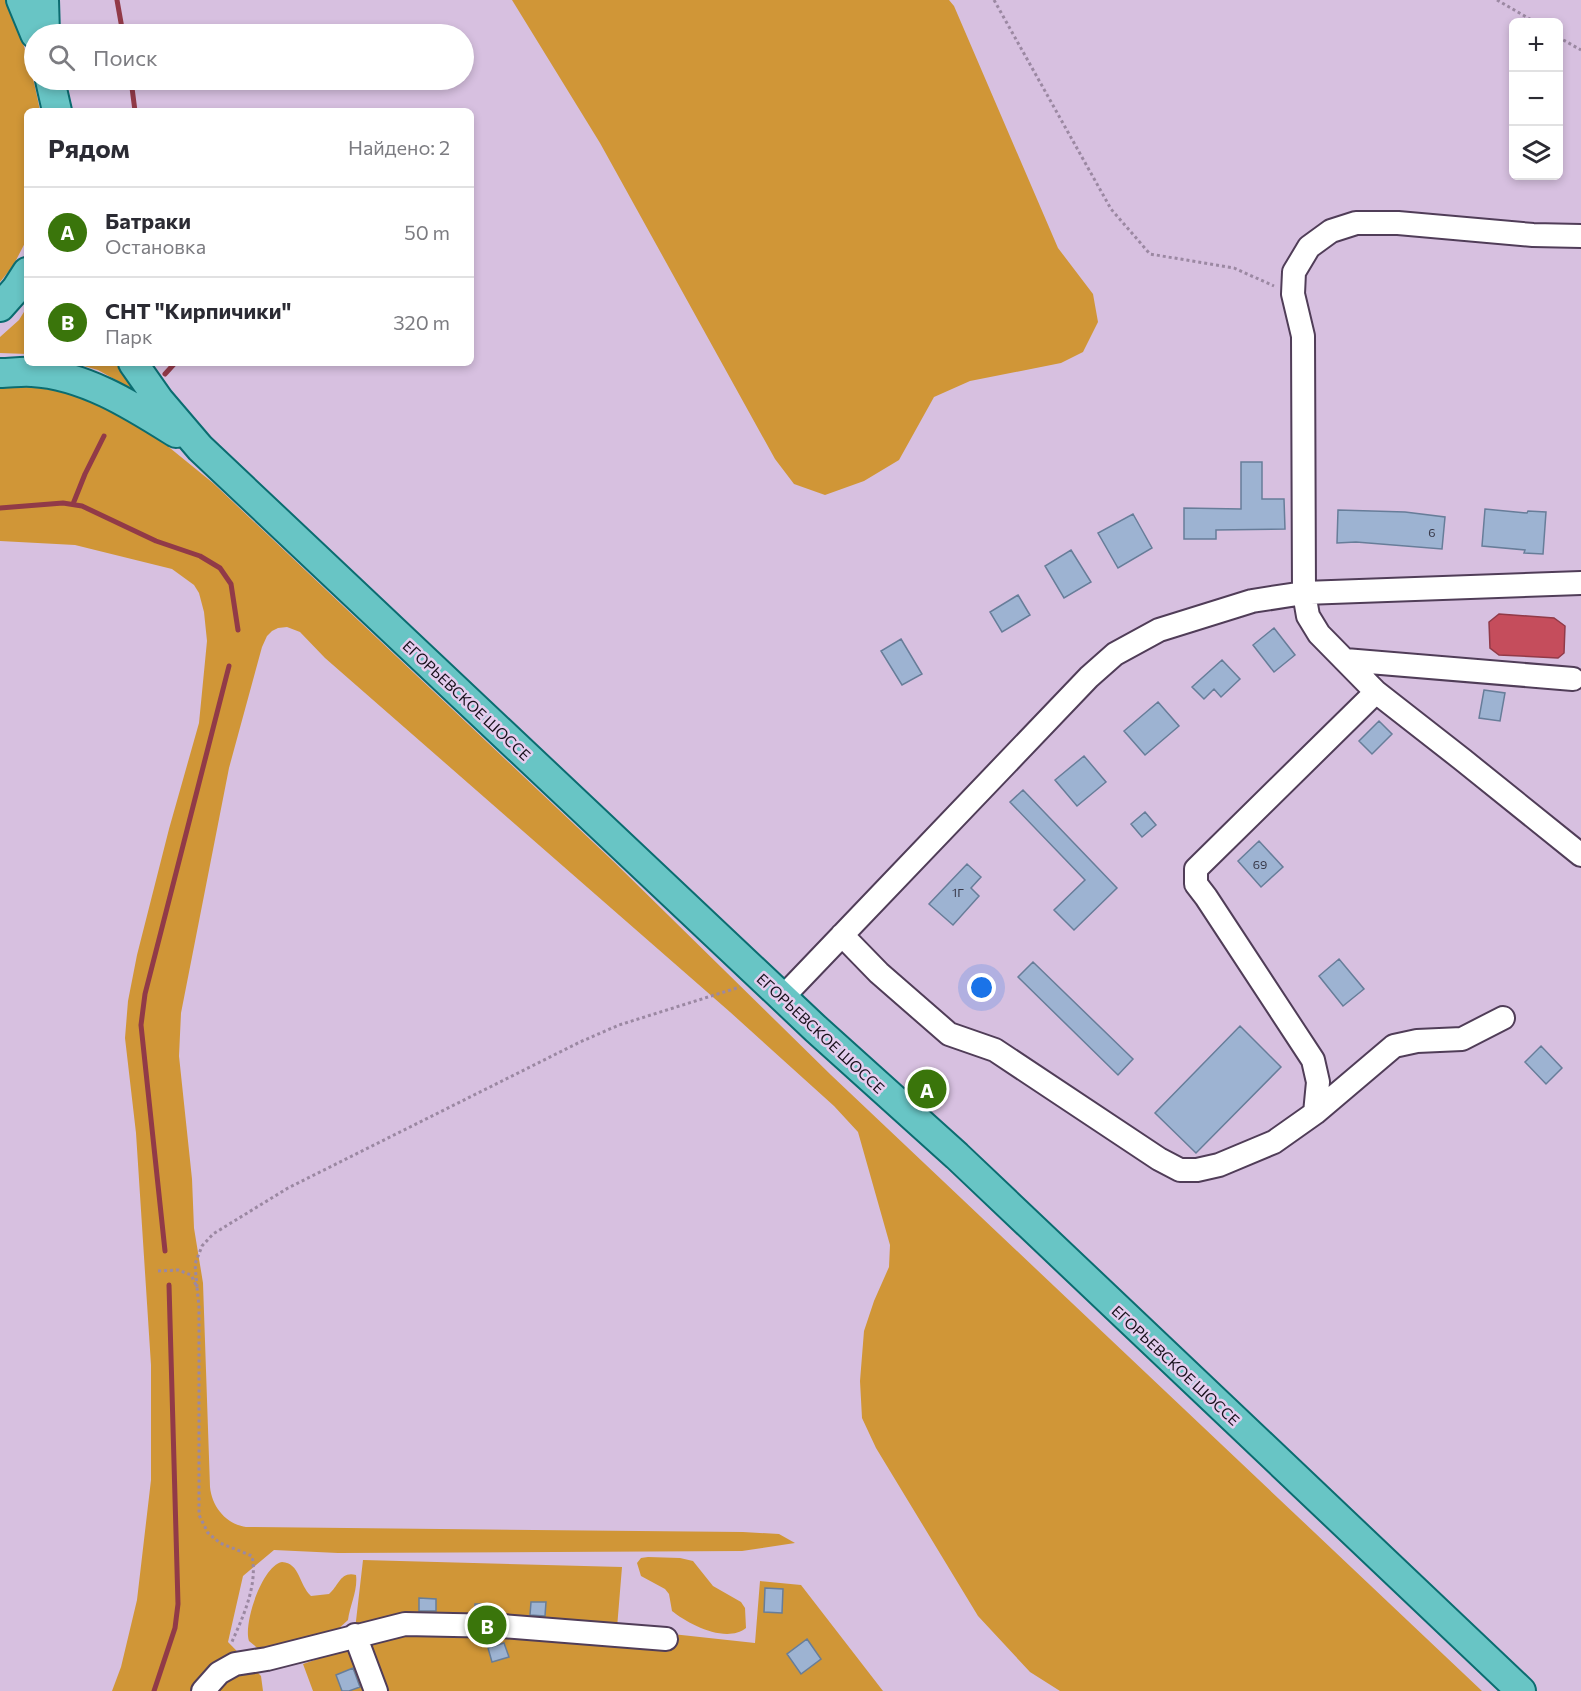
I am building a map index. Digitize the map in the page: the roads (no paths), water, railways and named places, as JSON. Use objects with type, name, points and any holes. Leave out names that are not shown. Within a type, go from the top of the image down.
[{"type":"main road","points":[[21,0],[31,24]]},
{"type":"main road","points":[[44,0],[45,24]]},
{"type":"main road","points":[[52,90],[56,108]]},
{"type":"main road","points":[[0,307],[24,277]]},
{"type":"main road","name":"ЕГОРЬЕВСКОЕ ШОССЕ","points":[[135,366],[159,400],[200,448],[773,988],[957,1156],[1521,1691]]},
{"type":"main road","name":"ЕГОРЬЕВСКОЕ ШОССЕ","points":[[0,373],[33,372],[64,377],[91,386],[146,414],[200,448]]},
{"type":"street","points":[[1581,236],[1533,235],[1398,223],[1356,223],[1331,231],[1309,247],[1294,272],[1293,294],[1303,336],[1304,592],[1308,616],[1319,634],[1376,692],[1581,855]]},
{"type":"street","points":[[773,988],[842,935],[1089,677],[1115,654],[1159,630],[1252,601],[1304,592],[1581,583]]},
{"type":"street","points":[[1345,660],[1573,679]]},
{"type":"street","points":[[1315,1113],[1318,1082],[1313,1060],[1196,884],[1196,869],[1376,692]]},
{"type":"street","points":[[842,935],[879,973],[949,1034],[995,1050],[1159,1159],[1180,1170],[1197,1170],[1219,1165],[1274,1142],[1315,1113],[1394,1046],[1417,1041],[1462,1039],[1503,1018]]},
{"type":"street","points":[[203,1691],[219,1673],[235,1664],[267,1659],[405,1624],[502,1626],[666,1639]]},
{"type":"street","points":[[355,1635],[376,1691]]},
{"type":"waterway","points":[[117,0],[121,24]]},
{"type":"waterway","points":[[132,90],[135,108]]},
{"type":"waterway","points":[[165,374],[172,366]]},
{"type":"waterway","points":[[73,504],[104,436]]},
{"type":"waterway","points":[[0,508],[63,503],[82,506],[156,541],[200,556],[220,568],[231,584],[238,630]]},
{"type":"waterway","points":[[165,1251],[141,1025],[145,994],[229,666]]},
{"type":"waterway","points":[[154,1691],[175,1628],[178,1604],[169,1285]]},
{"type":"place","name":"Батраки","points":[[927,1089]]},
{"type":"place","name":"СНТ \"Кирпичики\"","points":[[487,1625]]}]
